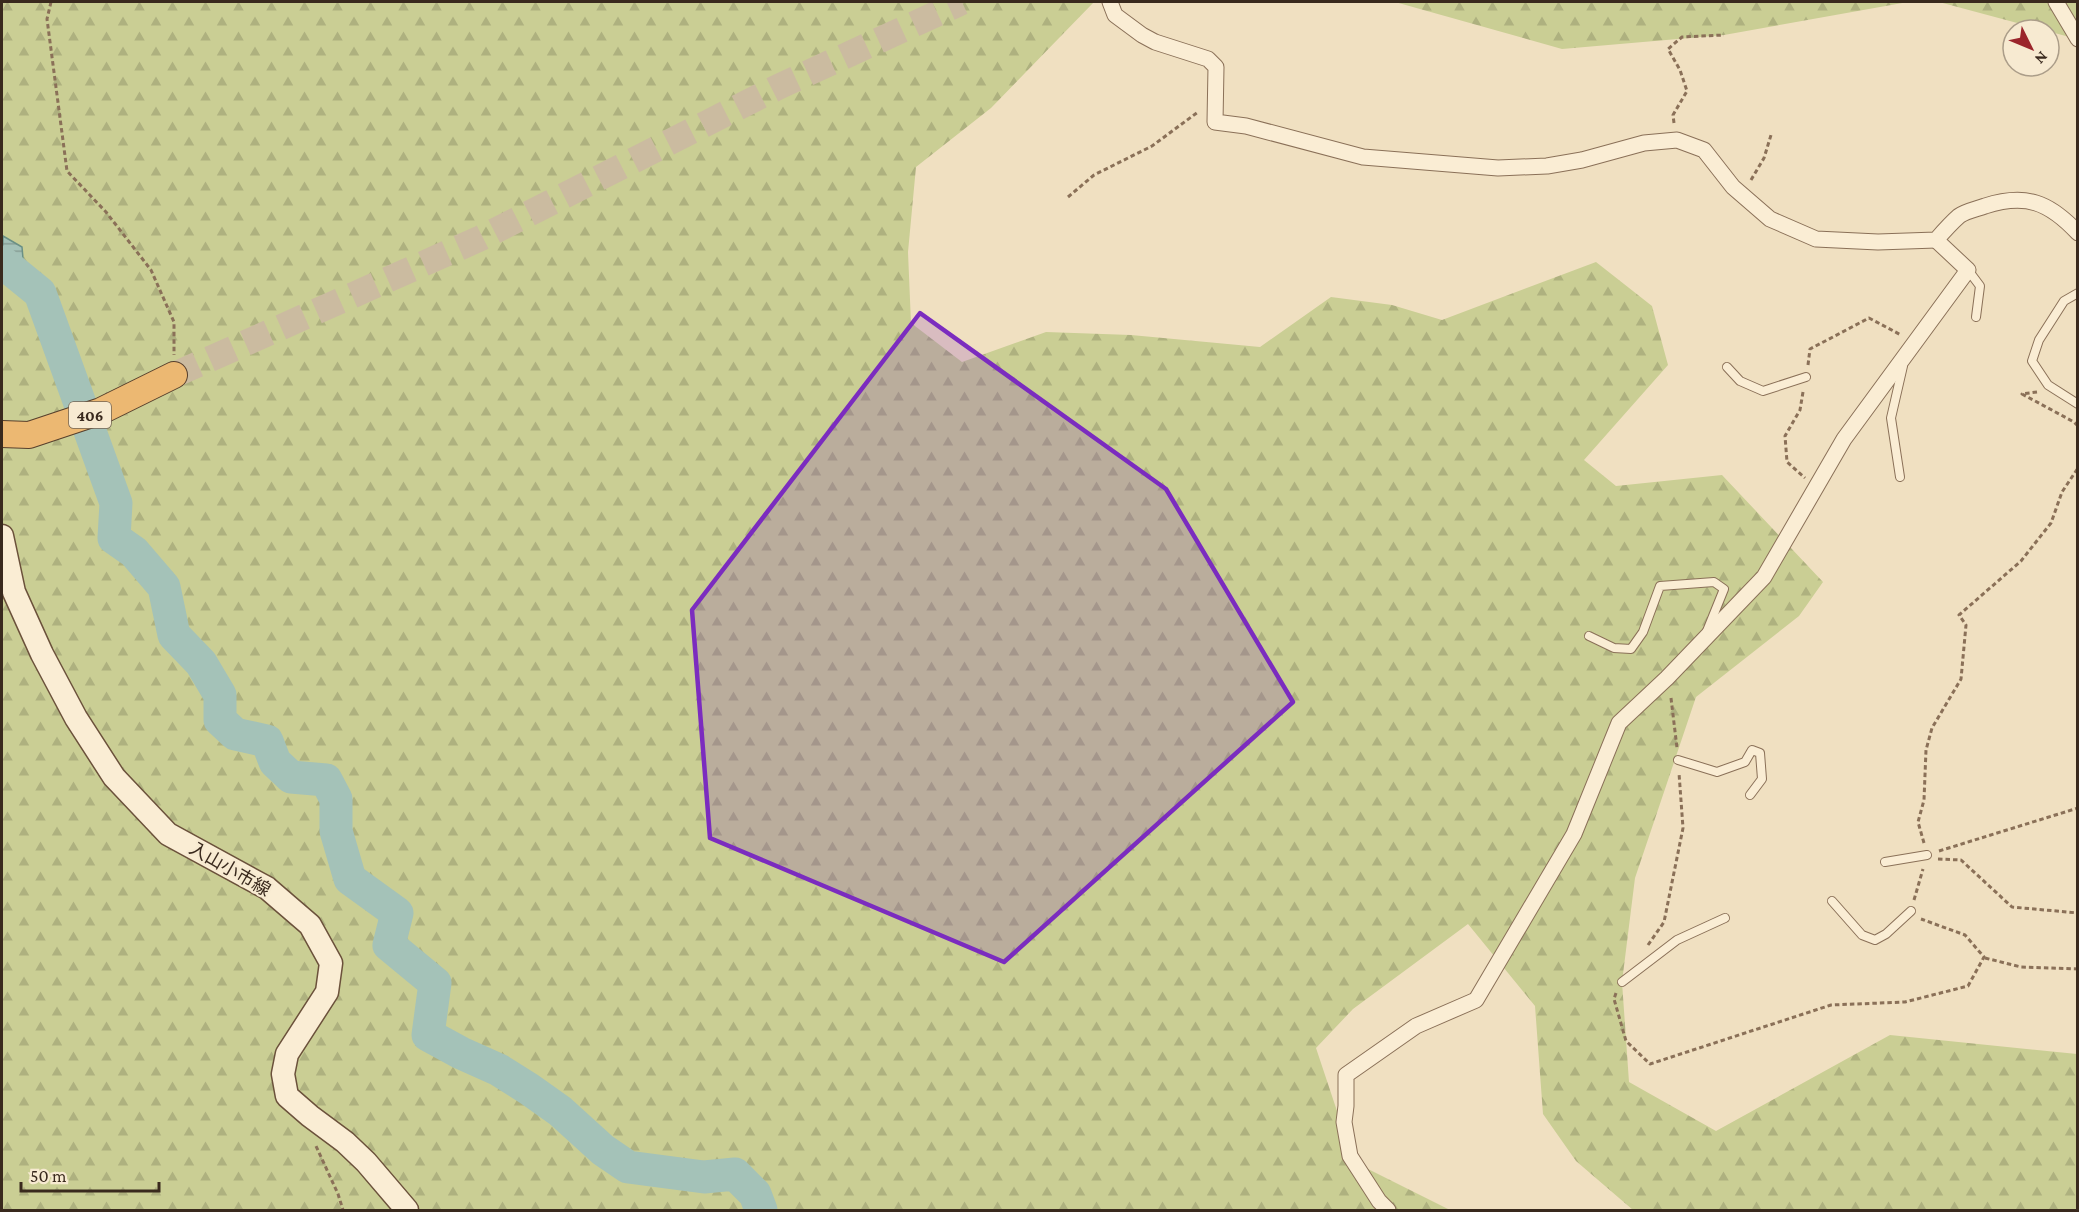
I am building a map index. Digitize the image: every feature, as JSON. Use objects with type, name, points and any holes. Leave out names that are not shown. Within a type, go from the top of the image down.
[{"type":"highway","name":"406","points":[[2,434],[30,435],[101,411],[174,375]]},
{"type":"main road","name":"入山小市線","points":[[2,536],[14,592],[42,654],[76,718],[114,777],[168,834],[267,888],[310,925],[331,963],[327,992],[287,1054],[283,1074],[287,1095],[352,1149],[407,1210]]},
{"type":"street","points":[[1110,2],[1115,15],[1142,35],[1155,42],[1208,58],[1216,67],[1215,122],[1246,126],[1363,157],[1497,168],[1547,166],[1582,160],[1644,143],[1677,140],[1704,150],[1727,179],[1770,219],[1816,239],[1878,242],[1936,240],[1961,214],[2006,200],[2026,200],[2040,204],[2060,216],[2078,233]]},
{"type":"street","points":[[2056,2],[2078,39]]},
{"type":"street","points":[[1388,1210],[1379,1201],[1350,1156],[1344,1122],[1346,1075],[1416,1026],[1476,1000],[1574,834],[1619,723],[1667,678],[1764,577],[1844,439],[1968,270],[1936,240]]},
{"type":"lane","points":[[1968,270],[1980,286],[1976,317]]},
{"type":"lane","points":[[2078,293],[2064,301],[2039,340],[2032,361],[2048,385],[2078,404]]},
{"type":"lane","points":[[1900,477],[1891,418],[1905,358]]},
{"type":"lane","points":[[1727,367],[1740,381],[1763,391],[1806,377]]},
{"type":"lane","points":[[1589,636],[1614,648],[1631,649],[1643,632],[1660,586],[1714,582],[1724,589],[1703,641]]},
{"type":"lane","points":[[1678,760],[1717,772],[1745,762],[1752,750],[1760,753],[1762,779],[1750,795]]},
{"type":"lane","points":[[1885,862],[1927,855]]},
{"type":"lane","points":[[1832,901],[1862,935],[1875,940],[1886,934],[1911,911]]},
{"type":"lane","points":[[1622,982],[1677,940],[1725,918]]},
{"type":"path","points":[[51,2],[47,18],[67,171],[106,212],[151,270],[174,321],[174,375]]},
{"type":"path","points":[[1677,140],[1673,115],[1687,91],[1680,70],[1668,49],[1682,37],[1724,34]]},
{"type":"path","points":[[1068,197],[1094,176],[1152,146],[1214,100]]},
{"type":"path","points":[[1727,179],[1749,184],[1764,158],[1771,135]]},
{"type":"path","points":[[1817,486],[1787,462],[1785,436],[1800,410],[1810,349],[1869,318],[1901,334],[1905,358]]},
{"type":"path","points":[[2078,468],[2062,492],[2051,523],[2021,561],[1959,615],[1966,625],[1961,679],[1932,728],[1926,750],[1924,800],[1918,822],[1927,855],[1911,911],[1916,917],[1965,935],[1984,957],[2022,967],[2078,969]]},
{"type":"path","points":[[1644,951],[1664,922],[1683,828],[1676,731],[1667,678]]},
{"type":"path","points":[[1927,855],[2078,808]]},
{"type":"path","points":[[1927,855],[1934,859],[1961,860],[2012,907],[2078,913]]},
{"type":"path","points":[[1622,982],[1614,999],[1626,1041],[1650,1064],[1831,1005],[1905,1002],[1968,986],[1984,957]]},
{"type":"path","points":[[310,1116],[310,1133],[343,1210]]},
{"type":"highlighted area","points":[[920,313],[1166,489],[1293,702],[1004,962],[710,838],[692,610]]},
{"type":"green space","points":[[2,2],[1094,2],[991,108],[916,167],[908,252],[911,323],[962,362],[1046,332],[1131,335],[1260,347],[1331,297],[1392,305],[1442,320],[1596,262],[1652,306],[1668,365],[1584,460],[1616,486],[1722,475],[1823,582],[1799,616],[1696,697],[1635,878],[1622,982],[1629,1082],[1716,1131],[1890,1035],[2077,1054],[2077,1210],[1633,1210],[1576,1161],[1543,1114],[1535,1006],[1468,924],[1353,1009],[1316,1048],[1354,1162],[1450,1210],[2,1210],[2,275],[29,289],[24,270],[22,247],[2,236]]},
{"type":"green space","points":[[1395,2],[1908,2],[1724,35],[1562,49]]},
{"type":"green space","points":[[1939,2],[2077,2],[2077,39],[2061,35],[2061,18],[2001,19]]},
{"type":"water","points":[[3,236],[22,247],[24,270],[38,286],[29,289],[2,275]]},
{"type":"waterway","points":[[2,262],[40,293],[116,503],[114,538],[134,552],[164,587],[174,635],[201,663],[220,695],[220,720],[235,734],[267,741],[275,762],[291,777],[326,780],[336,799],[336,831],[350,879],[397,913],[389,945],[435,983],[428,1035],[499,1070],[529,1089],[560,1111],[603,1150],[628,1167],[704,1177],[735,1174],[755,1194],[761,1210]]},
{"type":"tunnel","points":[[174,375],[481,238],[778,87],[962,2]]}]
